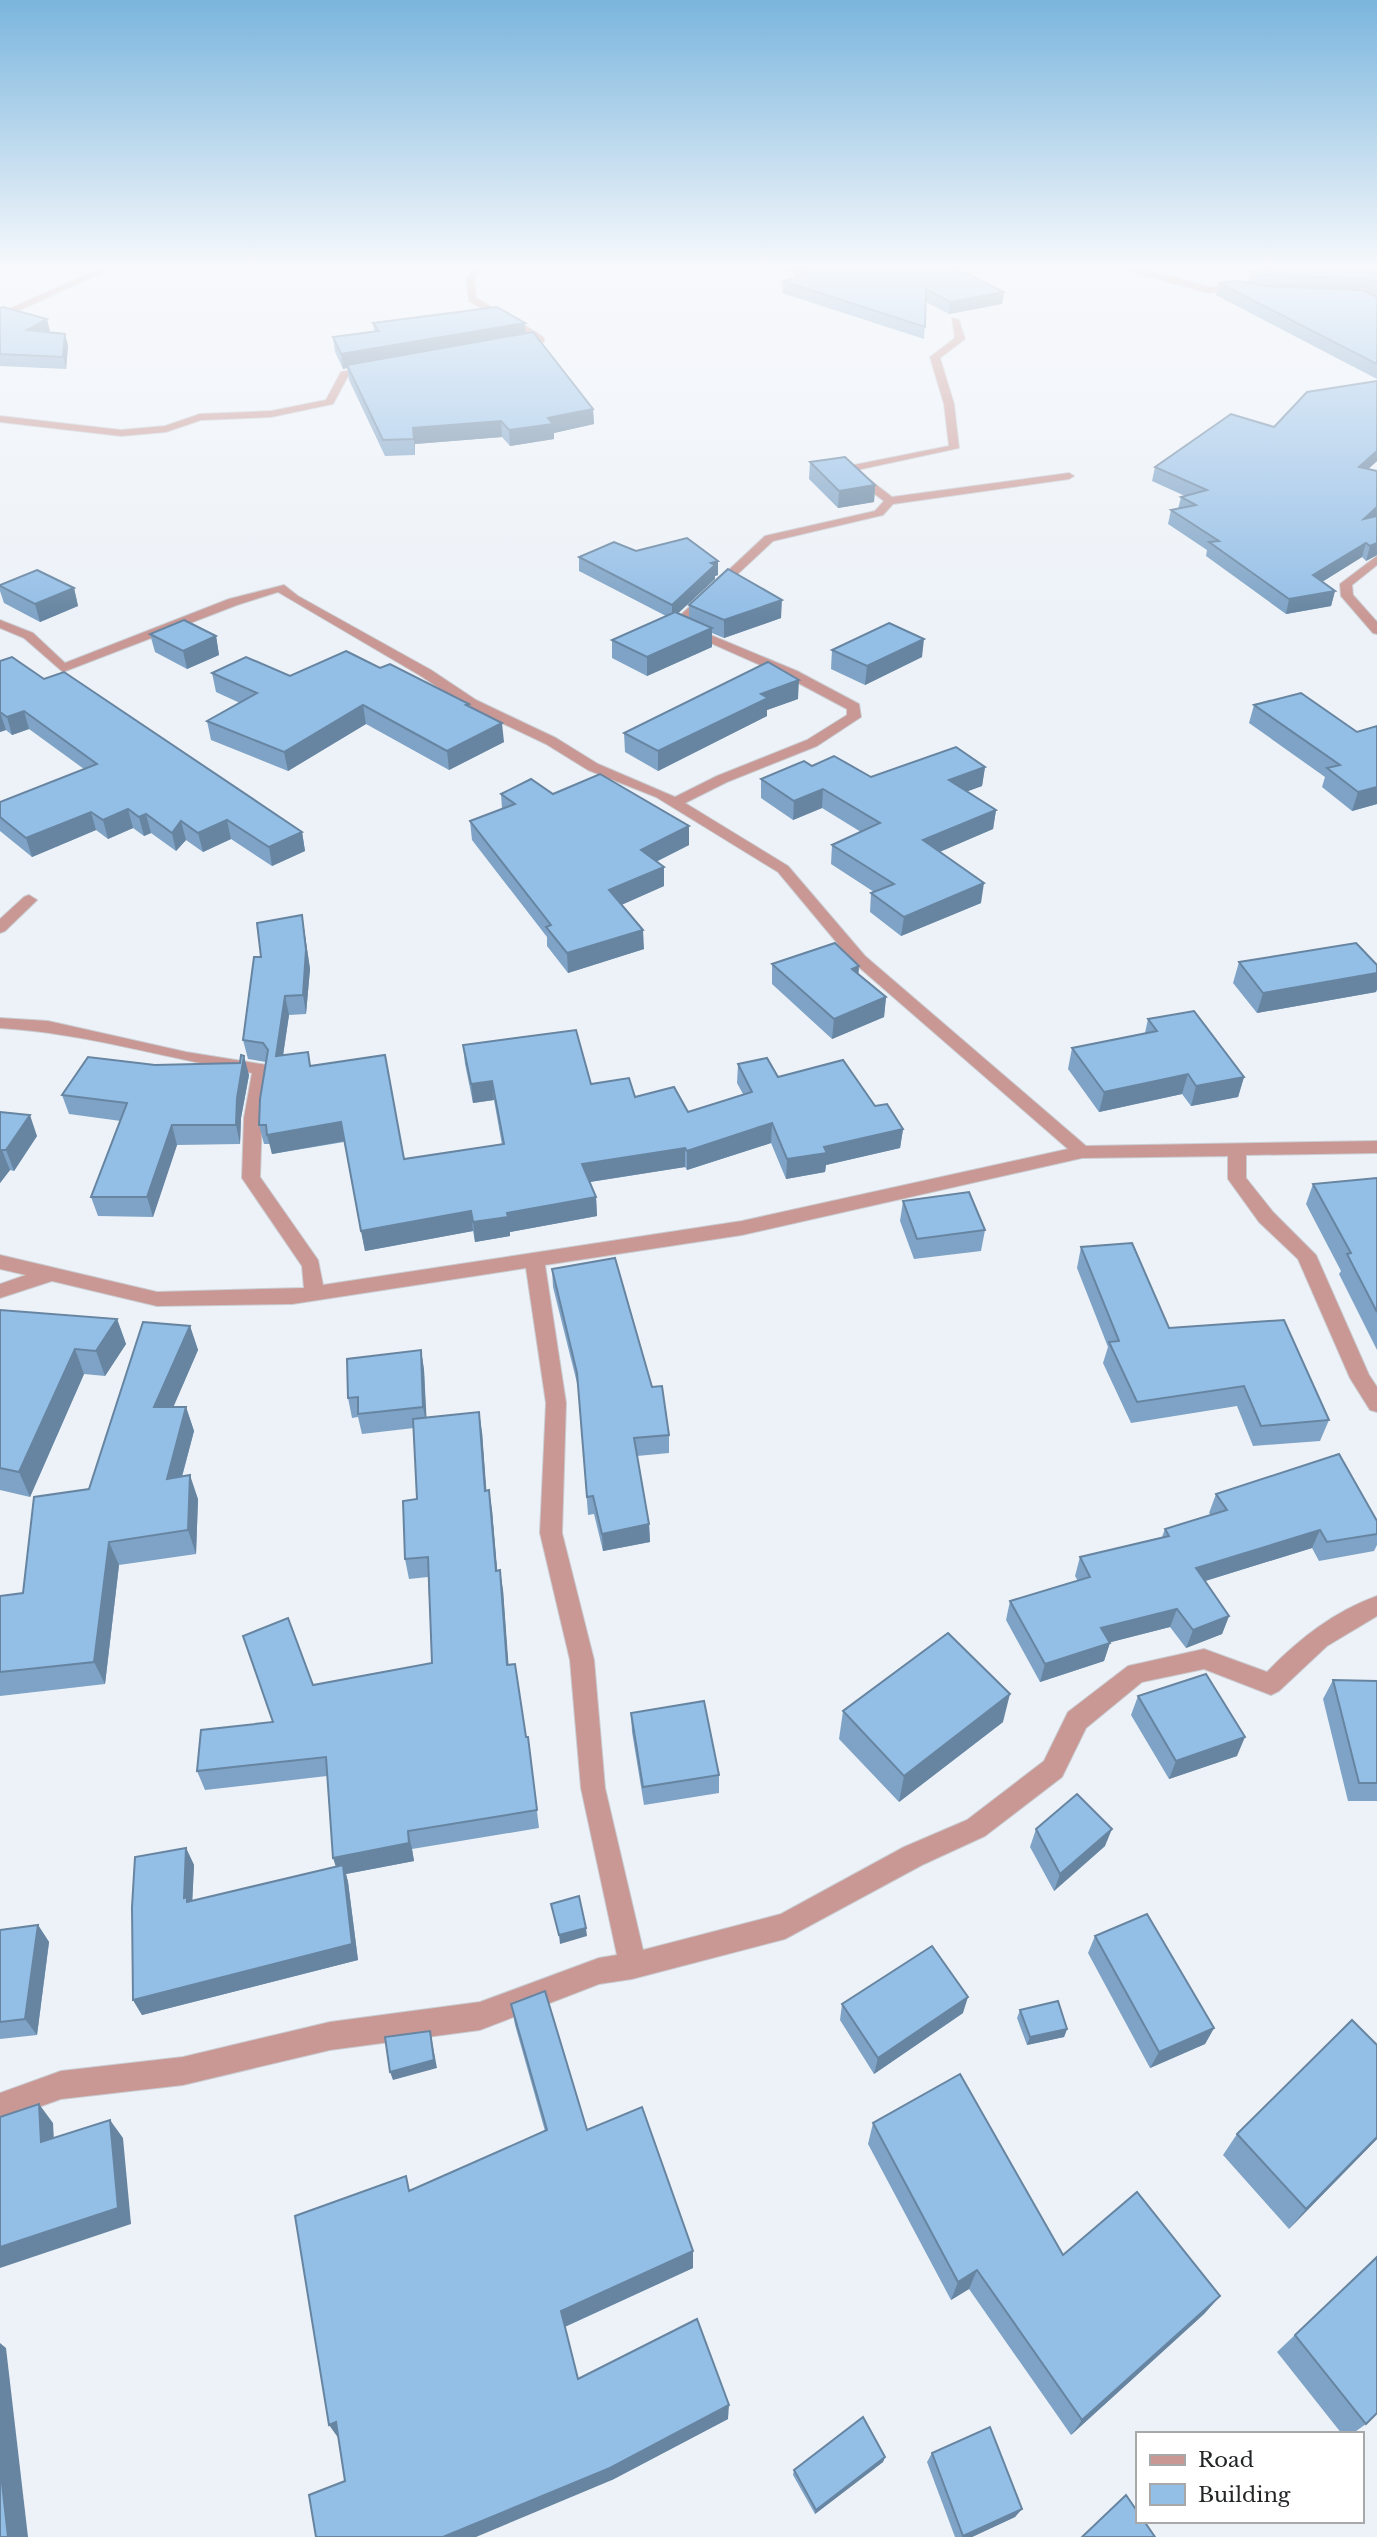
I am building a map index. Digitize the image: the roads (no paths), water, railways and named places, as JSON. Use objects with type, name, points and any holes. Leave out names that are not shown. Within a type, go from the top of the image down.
[{"type":"street","points":[[0,419],[121,433],[166,429],[200,417],[271,414],[330,402],[340,382]]},
{"type":"street","points":[[890,501],[848,469],[954,448],[949,404],[943,382]]},
{"type":"street","points":[[675,802],[722,779],[812,743],[854,717],[854,706],[792,674],[676,625],[769,538],[879,513],[890,501],[1069,476]]},
{"type":"street","points":[[1377,559],[1346,584],[1347,596],[1377,630]]},
{"type":"street","points":[[0,624],[32,635],[63,668],[233,602],[280,588],[294,599],[426,673],[471,704],[551,741],[593,766],[661,794],[783,869],[859,959],[1082,1152]]},
{"type":"street","points":[[0,928],[29,900]]},
{"type":"street","points":[[0,1023],[48,1026],[186,1057],[261,1069],[253,1118],[251,1178],[311,1265],[315,1294]]},
{"type":"street","points":[[0,1262],[158,1298],[292,1297],[742,1228],[1082,1152],[1377,1147]]},
{"type":"street","points":[[1237,1150],[1237,1179],[1266,1217],[1306,1255],[1360,1378],[1377,1404]]},
{"type":"street","points":[[535,1261],[556,1403],[551,1533],[582,1660],[593,1788],[623,1914],[632,1966]]},
{"type":"street","points":[[0,1291],[53,1273]]},
{"type":"street","points":[[0,2107],[61,2085],[183,2071],[330,2036],[480,2016],[588,1975],[785,1926],[913,1856],[976,1828],[1053,1769],[1077,1720],[1136,1673],[1205,1659],[1271,1684],[1305,1649],[1348,1617],[1377,1606]]}]
